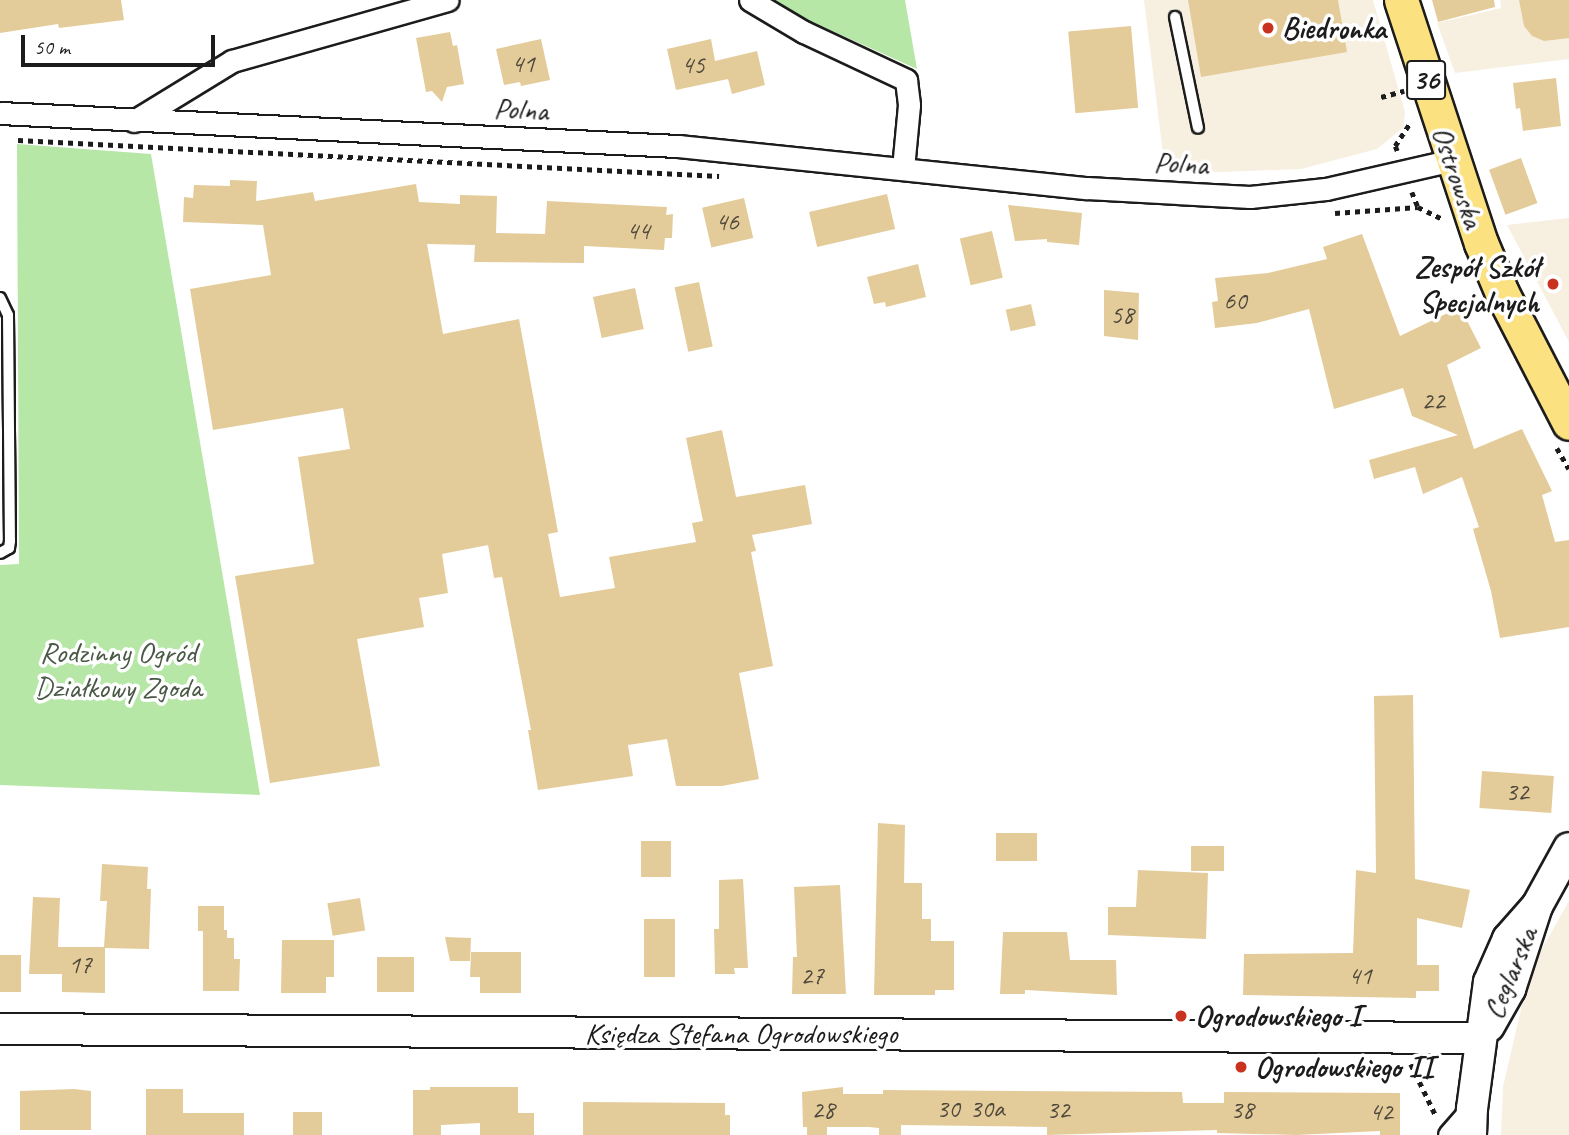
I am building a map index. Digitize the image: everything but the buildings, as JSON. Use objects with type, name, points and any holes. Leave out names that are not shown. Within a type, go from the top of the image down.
[{"type":"main road","name":"Ostrowska","points":[[1401,0],[1452,160],[1502,293],[1569,423]]},
{"type":"street","points":[[134,121],[232,61],[448,0]]},
{"type":"street","points":[[750,0],[804,32],[906,80],[909,105],[903,169]]},
{"type":"street","name":"Polna","points":[[0,113],[678,146],[1087,188],[1250,197],[1326,189],[1452,160]]},
{"type":"street","name":"Ceglarska","points":[[1471,1122],[1481,1038],[1510,989],[1537,906],[1569,848]]},
{"type":"street","name":"Księdza Stefana Ogrodowskiego","points":[[0,1029],[1481,1038]]},
{"type":"street","points":[[1445,1131],[1471,1122]]},
{"type":"lane","points":[[1175,17],[1198,128]]},
{"type":"lane","points":[[0,298],[8,315],[10,541],[9,548],[0,554]]},
{"type":"path","points":[[1381,97],[1406,91]]},
{"type":"path","points":[[11,139],[721,176]]},
{"type":"path","points":[[1324,214],[1418,207]]},
{"type":"path","points":[[1408,1058],[1445,1131]]},
{"type":"shaded area","points":[[1144,0],[1373,0],[1405,112],[1403,128],[1377,149],[1301,169],[1222,172],[1165,170]]},
{"type":"shaded area","points":[[1500,0],[1569,0],[1569,59],[1455,73],[1437,23],[1501,8]]},
{"type":"shaded area","name":"Zespół Szkół Specjalnych","points":[[1569,218],[1569,342],[1507,225]]},
{"type":"shaded area","points":[[1569,901],[1569,1135],[1501,1135],[1503,1087],[1530,970]]},
{"type":"green space","points":[[775,0],[905,0],[917,69],[808,20]]},
{"type":"green space","name":"Rodzinny Ogród Działkowy Zgoda","points":[[17,144],[151,154],[260,795],[0,785],[0,565],[19,564]]},
{"type":"place","name":"Biedronka","points":[[1268,28]]},
{"type":"place","name":"Zespół Szkół Specjalnych","points":[[1553,284]]},
{"type":"place","name":"Ogrodowskiego I","points":[[1181,1016]]},
{"type":"place","name":"Ogrodowskiego II","points":[[1241,1067]]}]
